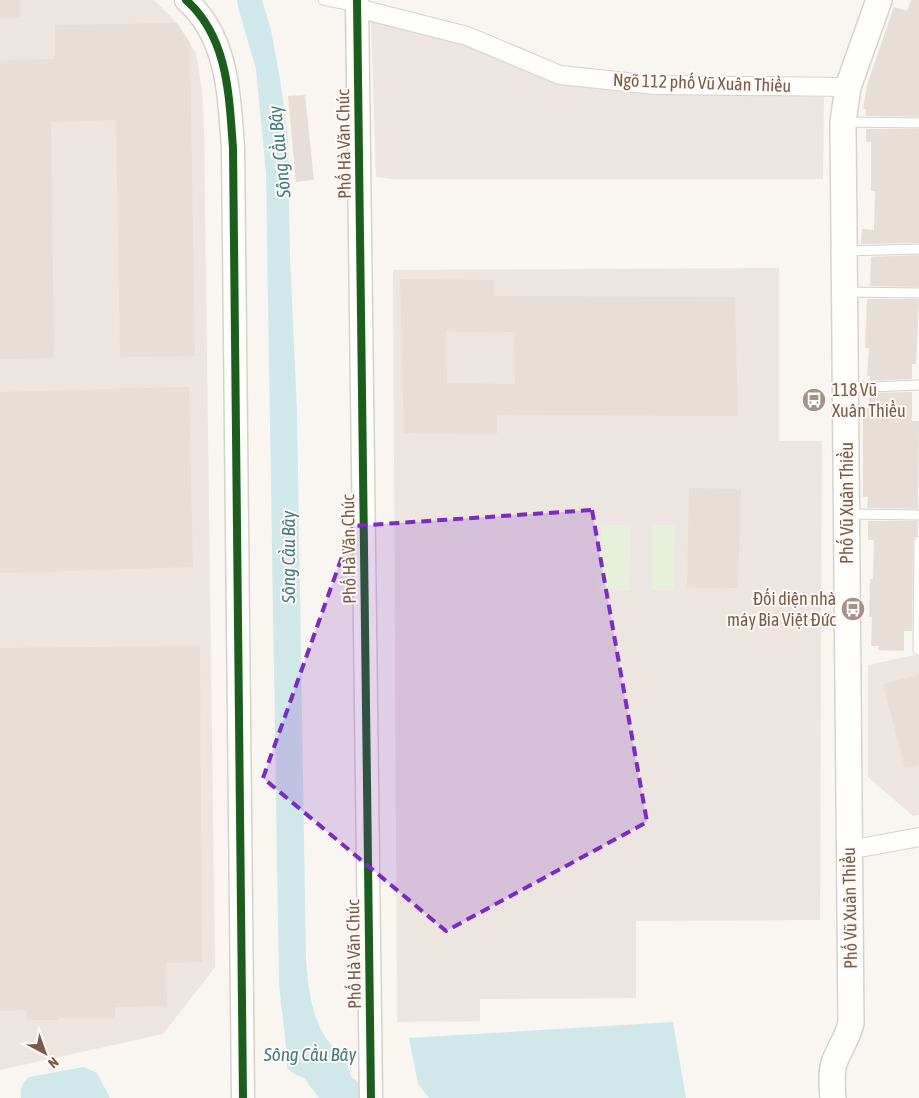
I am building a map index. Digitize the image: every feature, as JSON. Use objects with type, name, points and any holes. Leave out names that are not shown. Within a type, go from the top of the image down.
[{"type":"main road","name":"Phố Vũ Xuân Thiều","points":[[833,1098],[832,1077],[834,1064],[849,1033],[851,1023],[843,122],[848,88],[880,0]]},
{"type":"street","points":[[186,0],[195,8],[217,42],[229,91],[233,148],[243,1098]]},
{"type":"street","name":"Ngõ 112 phố Vũ Xuân Thiều","points":[[357,4],[466,36],[560,75],[655,85],[848,88]]},
{"type":"street","name":"Phố Hà Văn Chúc","points":[[357,4],[371,1098]]},
{"type":"street","points":[[850,850],[919,837]]},
{"type":"lane","points":[[323,0],[357,4]]},
{"type":"lane","points":[[843,122],[919,123]]},
{"type":"lane","points":[[844,251],[919,249]]},
{"type":"lane","points":[[845,292],[919,293]]},
{"type":"lane","points":[[846,388],[919,384]]},
{"type":"lane","points":[[847,514],[919,515]]},
{"type":"lane","points":[[918,650],[919,541]]},
{"type":"highlighted area","points":[[592,510],[647,822],[446,931],[263,778],[353,526]]},
{"type":"shaded area","points":[[0,0],[154,0],[177,23],[196,53],[202,90],[204,129],[215,967],[163,1034],[0,1070]]},
{"type":"shaded area","points":[[371,16],[656,91],[824,97],[823,179],[392,179],[376,177]]},
{"type":"shaded area","points":[[779,268],[779,441],[822,441],[820,920],[636,921],[636,998],[480,999],[480,1021],[397,1022],[393,270]]},
{"type":"shaded area","points":[[919,654],[919,815],[913,816],[868,777],[868,665]]},
{"type":"green space","points":[[601,525],[631,525],[629,591],[599,589]]},
{"type":"green space","points":[[652,525],[675,525],[674,590],[652,590]]},
{"type":"water","name":"Sông Cầu Bây","points":[[237,0],[262,0],[271,30],[288,138],[290,257],[297,412],[306,960],[308,980],[316,1018],[326,1038],[344,1057],[351,1077],[369,1089],[376,1098],[319,1098],[304,1078],[294,1074],[287,1068],[279,982],[266,173],[256,69]]},
{"type":"water","points":[[673,1022],[686,1098],[429,1098],[418,1084],[409,1038]]},
{"type":"water","points":[[84,1067],[97,1073],[110,1098],[21,1098],[22,1086],[29,1077]]},
{"type":"building","points":[[0,0],[20,0],[20,18],[0,18]]},
{"type":"building","points":[[911,0],[919,0],[919,117],[866,116],[866,109],[863,109],[867,85],[894,7],[907,11]]},
{"type":"building","points":[[177,23],[190,43],[195,356],[120,357],[116,120],[51,122],[54,358],[0,359],[0,61],[55,59],[55,25]]},
{"type":"building","points":[[305,95],[314,180],[296,182],[288,96]]},
{"type":"building","points":[[866,129],[919,129],[919,243],[861,244],[862,229],[874,230],[875,191],[871,191],[871,142],[866,142]]},
{"type":"building","points":[[919,255],[919,287],[870,286],[871,257]]},
{"type":"building","points":[[400,279],[494,280],[494,296],[735,297],[738,416],[497,415],[497,434],[404,433]],"holes":[[[446,331],[514,332],[515,384],[447,383]]]},
{"type":"building","points":[[867,299],[919,299],[916,364],[912,364],[912,379],[870,381],[870,376],[867,376],[869,348],[865,348]]},
{"type":"building","points":[[189,387],[193,567],[0,573],[0,392]]},
{"type":"building","points":[[912,392],[912,421],[919,421],[918,509],[867,508],[868,497],[863,497],[863,408],[869,408],[869,393]]},
{"type":"building","points":[[689,488],[741,489],[738,588],[687,587]]},
{"type":"building","points":[[868,521],[918,521],[918,535],[914,537],[913,541],[912,631],[904,631],[904,651],[878,650],[879,646],[871,646],[872,617],[869,617],[870,579],[873,579],[874,540],[868,540]]},
{"type":"building","points":[[200,646],[202,962],[166,963],[167,1006],[115,1007],[115,1018],[58,1018],[58,1020],[27,1020],[27,1010],[0,1011],[0,648]]},
{"type":"building","points":[[919,675],[919,765],[905,768],[883,684]]},
{"type":"cycle path","points":[[186,0],[200,15],[218,49],[224,68],[233,148],[243,1098]]},
{"type":"cycle path","points":[[357,0],[371,1098]]},
{"type":"place","name":"118 Vũ Xuân Thiều","points":[[814,400]]},
{"type":"place","name":"Đối diện nhà máy Bia Việt Đức","points":[[853,609]]}]
